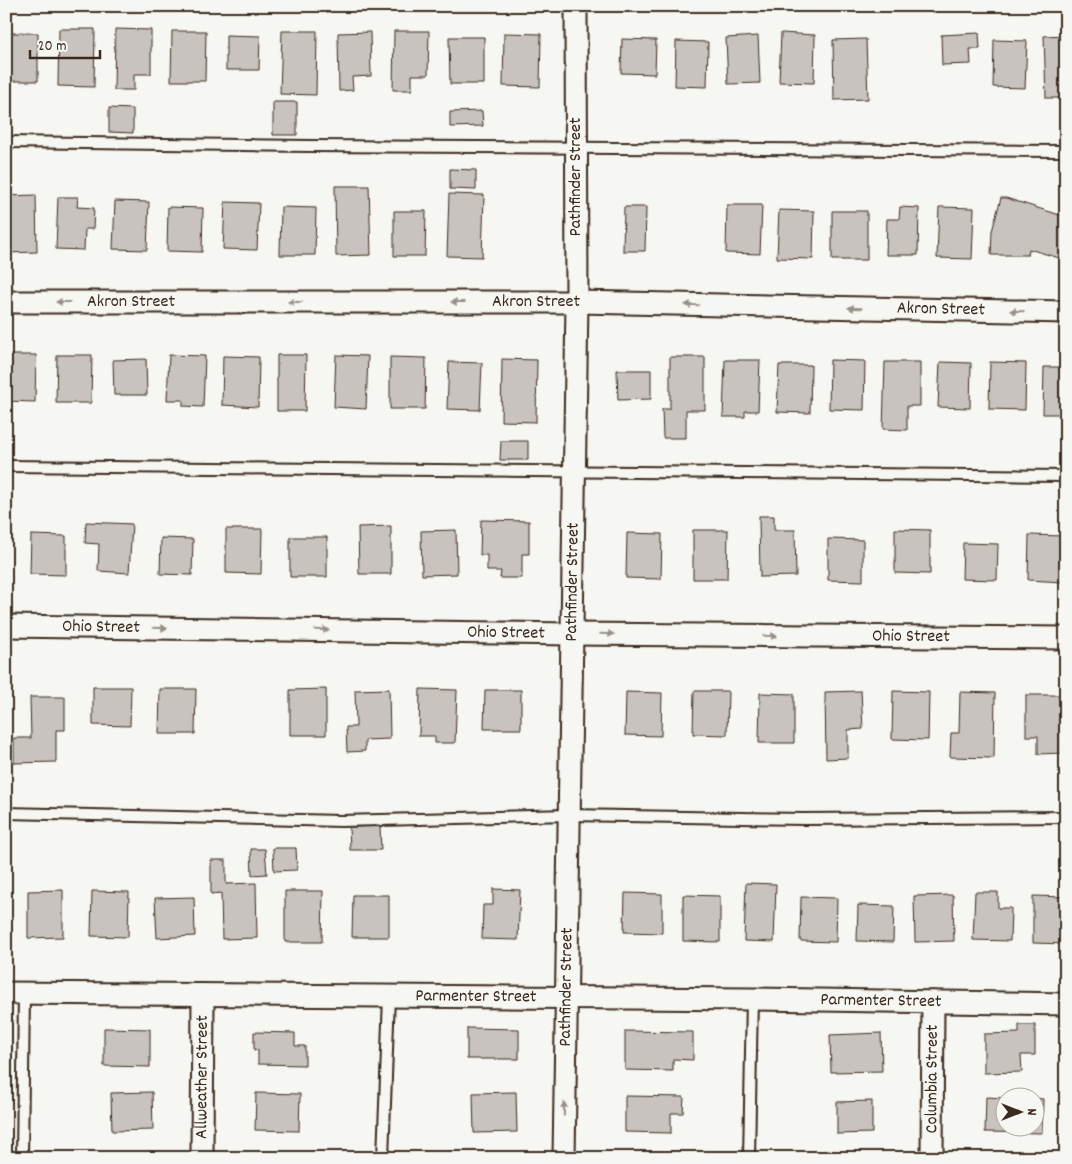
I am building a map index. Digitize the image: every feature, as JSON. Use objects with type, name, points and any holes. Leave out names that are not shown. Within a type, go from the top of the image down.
[{"type":"street","name":"Pathfinder Street","points":[[564,1158],[576,302],[576,6]]},
{"type":"street","name":"Akron Street","points":[[6,302],[576,302],[1066,312]]},
{"type":"street","name":"Ohio Street","points":[[6,626],[572,634],[1066,638]]},
{"type":"street","name":"Parmenter Street","points":[[15,993],[752,999],[1066,1004]]},
{"type":"street","name":"Allweather Street","points":[[202,995],[202,1158]]},
{"type":"street","name":"Columbia Street","points":[[932,1158],[933,1002]]},
{"type":"lane","points":[[6,142],[310,146],[1066,150]]},
{"type":"lane","points":[[6,466],[1066,476]]},
{"type":"lane","points":[[6,813],[341,821],[569,815],[804,819],[1066,817]]},
{"type":"lane","points":[[15,993],[22,1158]]},
{"type":"lane","points":[[383,1158],[389,996]]},
{"type":"lane","points":[[749,1158],[752,999]]},
{"type":"building","points":[[59,29],[95,29],[94,87],[58,86]]},
{"type":"building","points":[[115,29],[151,30],[151,74],[134,74],[134,90],[114,90]]},
{"type":"building","points":[[172,31],[206,31],[205,81],[171,81]]},
{"type":"building","points":[[282,31],[317,31],[316,95],[280,94]]},
{"type":"building","points":[[394,31],[429,31],[428,75],[412,75],[412,90],[393,90]]},
{"type":"building","points":[[370,32],[371,76],[352,77],[353,90],[339,91],[338,33]]},
{"type":"building","points":[[6,33],[38,33],[38,81],[6,81]]},
{"type":"building","points":[[504,33],[541,34],[540,87],[503,86]]},
{"type":"building","points":[[781,33],[815,35],[814,83],[779,82]]},
{"type":"building","points":[[979,33],[980,49],[970,49],[971,64],[942,65],[941,35]]},
{"type":"building","points":[[226,35],[260,36],[259,70],[226,70]]},
{"type":"building","points":[[1066,35],[1065,98],[1046,98],[1044,36]]},
{"type":"building","points":[[758,36],[760,83],[728,84],[726,38]]},
{"type":"building","points":[[449,37],[484,37],[484,84],[450,84]]},
{"type":"building","points":[[622,39],[656,40],[655,74],[621,73]]},
{"type":"building","points":[[866,39],[868,99],[834,100],[833,40]]},
{"type":"building","points":[[994,40],[1027,41],[1025,88],[993,87]]},
{"type":"building","points":[[676,41],[708,42],[707,87],[675,86]]},
{"type":"building","points":[[273,102],[297,102],[297,135],[273,135]]},
{"type":"building","points":[[109,108],[133,109],[133,133],[109,132]]},
{"type":"building","points":[[482,111],[483,126],[450,127],[450,112]]},
{"type":"building","points":[[450,169],[476,170],[476,190],[450,189]]},
{"type":"building","points":[[335,186],[369,186],[371,255],[336,256]]},
{"type":"building","points":[[449,194],[484,195],[482,257],[447,256]]},
{"type":"building","points":[[36,195],[37,252],[6,253],[6,196]]},
{"type":"building","points":[[58,197],[78,197],[77,207],[94,208],[93,229],[85,229],[84,250],[56,249]]},
{"type":"building","points":[[1001,198],[1066,217],[1066,260],[1029,249],[1028,255],[991,255],[992,231]]},
{"type":"building","points":[[115,201],[149,202],[147,250],[113,249]]},
{"type":"building","points":[[225,202],[259,203],[257,250],[223,249]]},
{"type":"building","points":[[727,205],[762,205],[760,254],[726,253]]},
{"type":"building","points":[[168,207],[203,208],[202,252],[167,251]]},
{"type":"building","points":[[281,207],[316,208],[315,255],[280,255]]},
{"type":"building","points":[[624,207],[646,207],[645,251],[623,251]]},
{"type":"building","points":[[900,207],[919,208],[918,255],[886,255],[887,219],[899,219]]},
{"type":"building","points":[[939,207],[974,208],[972,259],[937,258]]},
{"type":"building","points":[[779,210],[814,211],[813,259],[777,258]]},
{"type":"building","points":[[394,211],[426,211],[425,256],[394,256]]},
{"type":"building","points":[[832,211],[867,211],[867,260],[832,260]]},
{"type":"building","points":[[6,355],[36,355],[35,402],[6,401]]},
{"type":"building","points":[[57,355],[92,355],[91,403],[56,403]]},
{"type":"building","points":[[169,355],[205,356],[203,407],[183,406],[183,400],[167,400]]},
{"type":"building","points":[[277,355],[306,355],[305,411],[277,411]]},
{"type":"building","points":[[336,355],[368,356],[366,409],[334,407]]},
{"type":"building","points":[[223,356],[259,357],[258,407],[222,405]]},
{"type":"building","points":[[390,357],[426,358],[425,409],[390,409]]},
{"type":"building","points":[[670,357],[705,357],[705,410],[686,410],[686,438],[663,438],[662,409],[670,409]]},
{"type":"building","points":[[146,359],[147,395],[114,395],[113,360]]},
{"type":"building","points":[[502,359],[537,360],[536,422],[501,421]]},
{"type":"building","points":[[725,360],[760,360],[758,411],[745,411],[745,417],[723,417]]},
{"type":"building","points":[[830,360],[865,361],[864,410],[829,409]]},
{"type":"building","points":[[449,362],[482,363],[480,410],[447,409]]},
{"type":"building","points":[[885,362],[920,362],[920,406],[907,406],[907,430],[883,429]]},
{"type":"building","points":[[940,362],[971,363],[970,408],[938,407]]},
{"type":"building","points":[[990,362],[1026,363],[1025,410],[989,409]]},
{"type":"building","points":[[779,365],[811,365],[810,413],[777,412]]},
{"type":"building","points":[[1044,367],[1066,367],[1066,414],[1043,414]]},
{"type":"building","points":[[617,370],[651,370],[651,399],[618,400]]},
{"type":"building","points":[[501,441],[528,441],[528,460],[500,460]]},
{"type":"building","points":[[759,516],[774,516],[774,530],[795,530],[796,576],[760,577]]},
{"type":"building","points":[[481,520],[529,521],[529,554],[522,554],[522,578],[500,578],[501,571],[487,571],[487,555],[480,555]]},
{"type":"building","points":[[86,522],[132,524],[129,573],[98,571],[99,544],[85,543]]},
{"type":"building","points":[[391,526],[391,574],[359,574],[358,527]]},
{"type":"building","points":[[226,529],[262,529],[261,574],[226,573]]},
{"type":"building","points":[[895,529],[930,530],[930,574],[895,573]]},
{"type":"building","points":[[456,530],[457,574],[422,575],[421,531]]},
{"type":"building","points":[[693,530],[728,530],[727,579],[693,579]]},
{"type":"building","points":[[627,533],[662,534],[661,579],[626,578]]},
{"type":"building","points":[[31,535],[66,536],[66,575],[30,574]]},
{"type":"building","points":[[1029,535],[1064,536],[1063,582],[1028,580]]},
{"type":"building","points":[[290,537],[327,537],[327,577],[290,577]]},
{"type":"building","points":[[161,538],[193,539],[192,575],[160,574]]},
{"type":"building","points":[[828,539],[863,540],[863,581],[828,580]]},
{"type":"building","points":[[963,543],[998,544],[997,580],[962,579]]},
{"type":"building","points":[[93,687],[131,687],[130,726],[93,725]]},
{"type":"building","points":[[160,689],[196,689],[195,734],[159,734]]},
{"type":"building","points":[[326,689],[326,735],[290,735],[290,690]]},
{"type":"building","points":[[389,689],[390,739],[365,740],[365,751],[347,752],[346,727],[356,727],[355,690]]},
{"type":"building","points":[[420,689],[457,690],[455,743],[435,743],[435,736],[419,736]]},
{"type":"building","points":[[485,690],[521,690],[521,729],[484,729]]},
{"type":"building","points":[[694,691],[728,691],[727,735],[693,734]]},
{"type":"building","points":[[861,691],[863,729],[848,730],[848,758],[826,759],[825,692]]},
{"type":"building","points":[[893,691],[929,692],[928,740],[892,739]]},
{"type":"building","points":[[626,692],[662,693],[661,736],[625,735]]},
{"type":"building","points":[[960,692],[995,693],[994,758],[950,757],[951,733],[959,733]]},
{"type":"building","points":[[760,693],[794,694],[794,743],[759,743]]},
{"type":"building","points":[[1026,695],[1061,695],[1062,753],[1038,754],[1038,736],[1026,736]]},
{"type":"building","points":[[30,697],[65,697],[65,730],[56,730],[56,762],[14,763],[14,738],[31,738]]},
{"type":"building","points":[[380,826],[381,850],[350,850],[349,827]]},
{"type":"building","points":[[273,848],[296,848],[297,870],[274,871]]},
{"type":"building","points":[[251,849],[265,849],[267,874],[252,875]]},
{"type":"building","points":[[211,860],[226,860],[226,884],[256,883],[257,938],[222,939],[221,893],[211,894]]},
{"type":"building","points":[[746,883],[776,884],[774,942],[744,941]]},
{"type":"building","points":[[493,889],[520,890],[518,940],[482,939],[483,905],[493,905]]},
{"type":"building","points":[[63,890],[63,937],[28,938],[28,891]]},
{"type":"building","points":[[92,891],[129,892],[128,937],[91,936]]},
{"type":"building","points":[[285,891],[323,891],[322,942],[285,942]]},
{"type":"building","points":[[975,892],[998,892],[998,908],[1011,908],[1010,941],[973,940]]},
{"type":"building","points":[[625,893],[662,894],[662,933],[624,932]]},
{"type":"building","points":[[353,895],[389,895],[389,937],[352,937]]},
{"type":"building","points":[[683,895],[720,896],[720,942],[683,941]]},
{"type":"building","points":[[953,895],[954,941],[915,942],[914,896]]},
{"type":"building","points":[[1033,896],[1066,897],[1066,944],[1033,943]]},
{"type":"building","points":[[194,897],[195,936],[157,938],[155,898]]},
{"type":"building","points":[[801,897],[837,898],[836,942],[800,941]]},
{"type":"building","points":[[858,905],[894,906],[893,942],[857,941]]},
{"type":"building","points":[[1019,1025],[1035,1025],[1035,1055],[1021,1055],[1022,1072],[984,1073],[984,1034],[1019,1033]]},
{"type":"building","points":[[104,1028],[150,1029],[150,1067],[104,1066]]},
{"type":"building","points":[[467,1028],[519,1029],[519,1059],[467,1059]]},
{"type":"building","points":[[625,1031],[693,1032],[693,1060],[673,1059],[673,1071],[625,1070]]},
{"type":"building","points":[[254,1032],[295,1033],[295,1046],[305,1046],[305,1065],[258,1064],[258,1050],[254,1050]]},
{"type":"building","points":[[881,1033],[882,1071],[831,1072],[830,1035]]},
{"type":"building","points":[[152,1092],[153,1130],[112,1131],[111,1093]]},
{"type":"building","points":[[516,1092],[517,1132],[474,1133],[473,1093]]},
{"type":"building","points":[[256,1093],[300,1094],[299,1131],[255,1130]]},
{"type":"building","points":[[625,1096],[684,1097],[683,1113],[671,1113],[671,1133],[625,1132]]},
{"type":"building","points":[[986,1097],[994,1097],[994,1132],[985,1132]]},
{"type":"building","points":[[872,1101],[872,1133],[837,1134],[837,1102]]},
{"type":"building","points":[[103,1154],[151,1155],[151,1158],[103,1158]]}]
